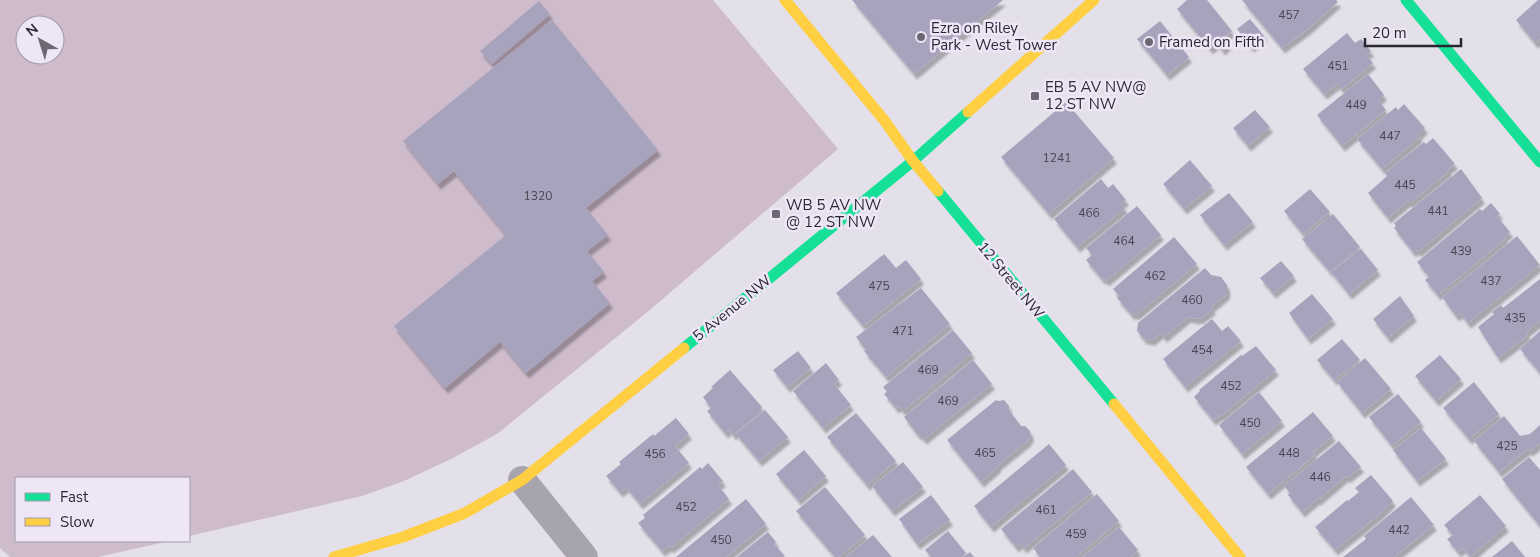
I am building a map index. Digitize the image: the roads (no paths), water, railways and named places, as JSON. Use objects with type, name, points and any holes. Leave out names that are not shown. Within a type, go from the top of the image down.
[{"type":"street","name":"12 Street NW","points":[[785,0],[884,120],[913,161],[1240,557]]},
{"type":"street","name":"5 Avenue NW","points":[[334,557],[403,536],[465,513],[522,480],[913,161],[1094,0]]},
{"type":"street","points":[[1406,0],[1540,162]]},
{"type":"street","points":[[522,480],[584,557]]},
{"type":"place","name":"Ezra on Riley Park - West Tower","points":[[921,37]]},
{"type":"place","name":"Framed on Fifth","points":[[1149,42]]},
{"type":"place","name":"EB 5 AV NW@ 12 ST NW","points":[[1035,96]]},
{"type":"place","name":"WB 5 AV NW @ 12 ST NW","points":[[776,214]]}]
